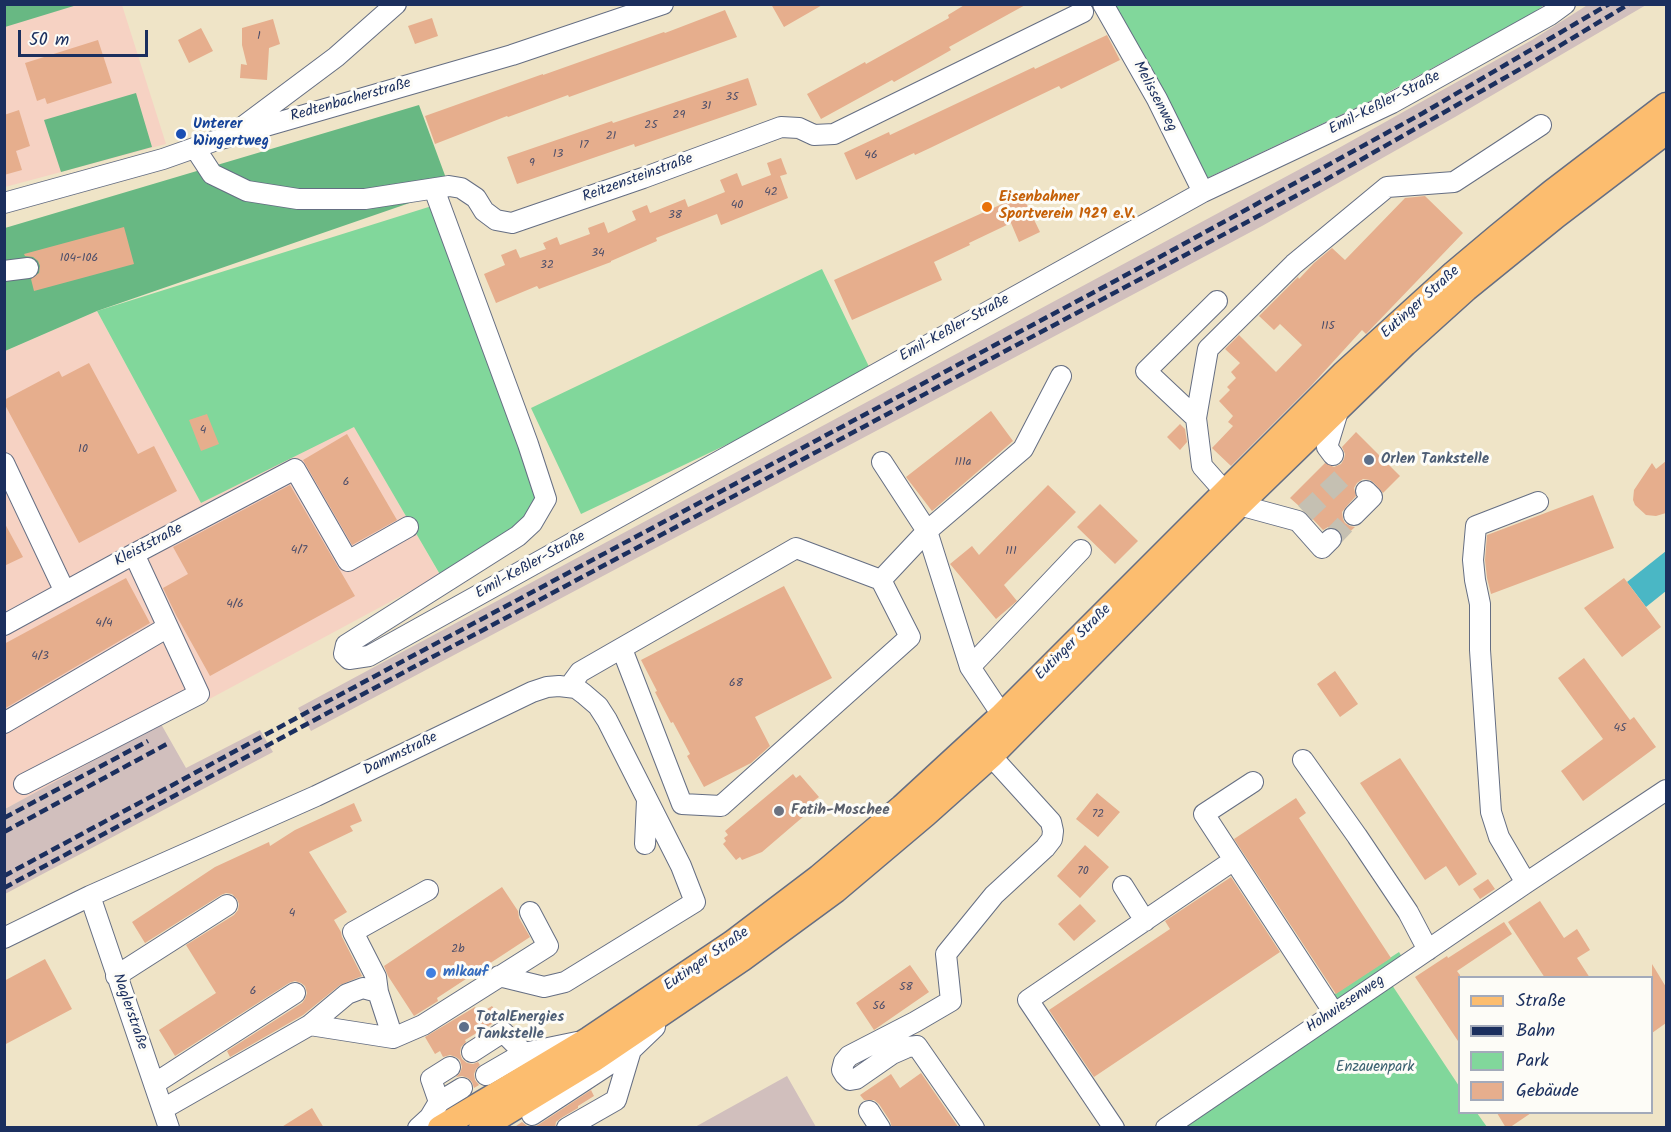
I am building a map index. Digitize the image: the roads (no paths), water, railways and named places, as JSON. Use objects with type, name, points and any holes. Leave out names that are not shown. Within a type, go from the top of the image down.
[{"type":"main road","name":"Eutinger Straße","points":[[480,1128],[593,1060],[792,924],[926,814],[991,756],[1232,499],[1343,374],[1454,273],[1552,192],[1666,105]]},
{"type":"main road","name":"Eutinger Straße","points":[[440,1128],[589,1039],[732,943],[810,884],[902,807],[1232,499],[1340,406],[1466,289],[1556,216],[1666,132]]},
{"type":"street","points":[[214,141],[246,125],[336,57],[396,4]]},
{"type":"street","name":"Redtenbacherstraße","points":[[4,203],[33,187],[161,152],[195,148],[512,55],[663,4]]},
{"type":"street","name":"Melissenweg","points":[[1103,4],[1157,99],[1203,192]]},
{"type":"street","name":"Emil-Keßler-Straße","points":[[434,189],[546,499],[532,524],[518,536],[346,645],[344,654],[349,659],[369,656],[1118,234],[1392,104],[1550,15],[1565,4]]},
{"type":"street","name":"Reitzensteinstraße","points":[[195,148],[212,174],[247,190],[298,199],[365,199],[449,186],[461,188],[476,198],[484,211],[496,220],[512,223],[781,127],[799,128],[814,135],[834,134],[1083,12]]},
{"type":"street","points":[[1331,539],[1322,548],[1302,517],[1232,499],[1202,466],[1196,418],[1208,349],[1294,264],[1388,186],[1454,182],[1541,125]]},
{"type":"street","points":[[4,271],[28,268]]},
{"type":"street","points":[[1196,418],[1146,371],[1217,301]]},
{"type":"street","points":[[882,579],[927,531],[1023,449],[1060,376]]},
{"type":"street","points":[[1333,456],[1327,447],[1340,406]]},
{"type":"street","points":[[4,462],[65,592]]},
{"type":"street","points":[[882,462],[927,531],[970,667],[1002,715]]},
{"type":"street","name":"Kleiststraße","points":[[4,625],[295,469],[348,561],[408,527]]},
{"type":"street","points":[[1354,515],[1372,497],[1366,491]]},
{"type":"street","points":[[1526,883],[1499,837],[1491,812],[1480,650],[1480,604],[1473,560],[1476,526],[1538,502]]},
{"type":"street","points":[[499,976],[544,987],[565,982],[695,902],[681,866],[607,720],[598,706],[576,688],[569,687],[580,672],[796,548],[882,579],[910,637],[721,806],[682,804],[622,649]]},
{"type":"street","points":[[970,667],[1081,550]]},
{"type":"street","points":[[24,784],[199,694],[134,554]]},
{"type":"street","points":[[4,723],[168,627]]},
{"type":"street","name":"Dammstraße","points":[[4,938],[90,896],[316,796],[532,692],[547,687],[569,687]]},
{"type":"street","points":[[974,1128],[918,1046],[908,1047],[892,1054],[856,1079],[850,1080],[842,1070],[849,1056],[951,1001],[946,954],[994,895],[1052,839],[1051,822],[991,756]]},
{"type":"street","points":[[1303,760],[1408,912],[1428,950]]},
{"type":"street","points":[[1253,782],[1204,814],[1334,1013]]},
{"type":"street","name":"Hohwiesenweg","points":[[1166,1128],[1666,790]]},
{"type":"street","points":[[645,844],[647,797]]},
{"type":"street","points":[[1114,1128],[1028,1000],[1234,860]]},
{"type":"street","points":[[1123,886],[1145,921]]},
{"type":"street","points":[[393,1038],[378,992],[376,977],[352,932],[428,890]]},
{"type":"street","name":"Naglerstraße","points":[[90,896],[166,1118]]},
{"type":"street","points":[[116,976],[227,905]]},
{"type":"street","points":[[310,1025],[393,1038],[423,1025],[548,946],[530,912]]},
{"type":"street","points":[[166,1118],[310,1025],[347,994],[363,988],[378,992]]},
{"type":"street","points":[[154,1084],[296,993]]},
{"type":"street","points":[[488,1128],[538,1121],[631,1050],[682,999]]},
{"type":"street","points":[[472,1052],[503,1032],[524,1053]]},
{"type":"street","points":[[486,1075],[524,1053],[589,1039]]},
{"type":"street","points":[[567,1128],[616,1100],[631,1050]]},
{"type":"street","points":[[439,1102],[431,1079],[450,1067]]},
{"type":"street","points":[[417,1128],[430,1118],[439,1102],[462,1088]]},
{"type":"street","points":[[869,1111],[880,1128]]},
{"type":"water","points":[[1666,551],[1666,591],[1646,607],[1627,582]]},
{"type":"tunnel","points":[[1305,513],[1348,472]]},
{"type":"tunnel","points":[[1331,539],[1354,515]]},
{"type":"railway","points":[[4,876],[1156,259],[1423,113],[1609,4]]},
{"type":"railway","points":[[4,888],[1320,183],[1536,60],[1629,4]]},
{"type":"railway","points":[[4,818],[148,741]]},
{"type":"railway","points":[[4,832],[167,744]]},
{"type":"place","name":"Unterer Wingertweg","points":[[181,134]]},
{"type":"place","name":"Eisenbahner Sportverein 1929 e.V.","points":[[987,207]]},
{"type":"place","name":"Orlen Tankstelle","points":[[1369,460]]},
{"type":"place","name":"Fatih-Moschee","points":[[779,811]]},
{"type":"place","name":"mlkauf","points":[[431,973]]},
{"type":"place","name":"TotalEnergies Tankstelle","points":[[464,1027]]},
{"type":"park label","name":"Enzauenpark","points":[[1375,1068]]}]
